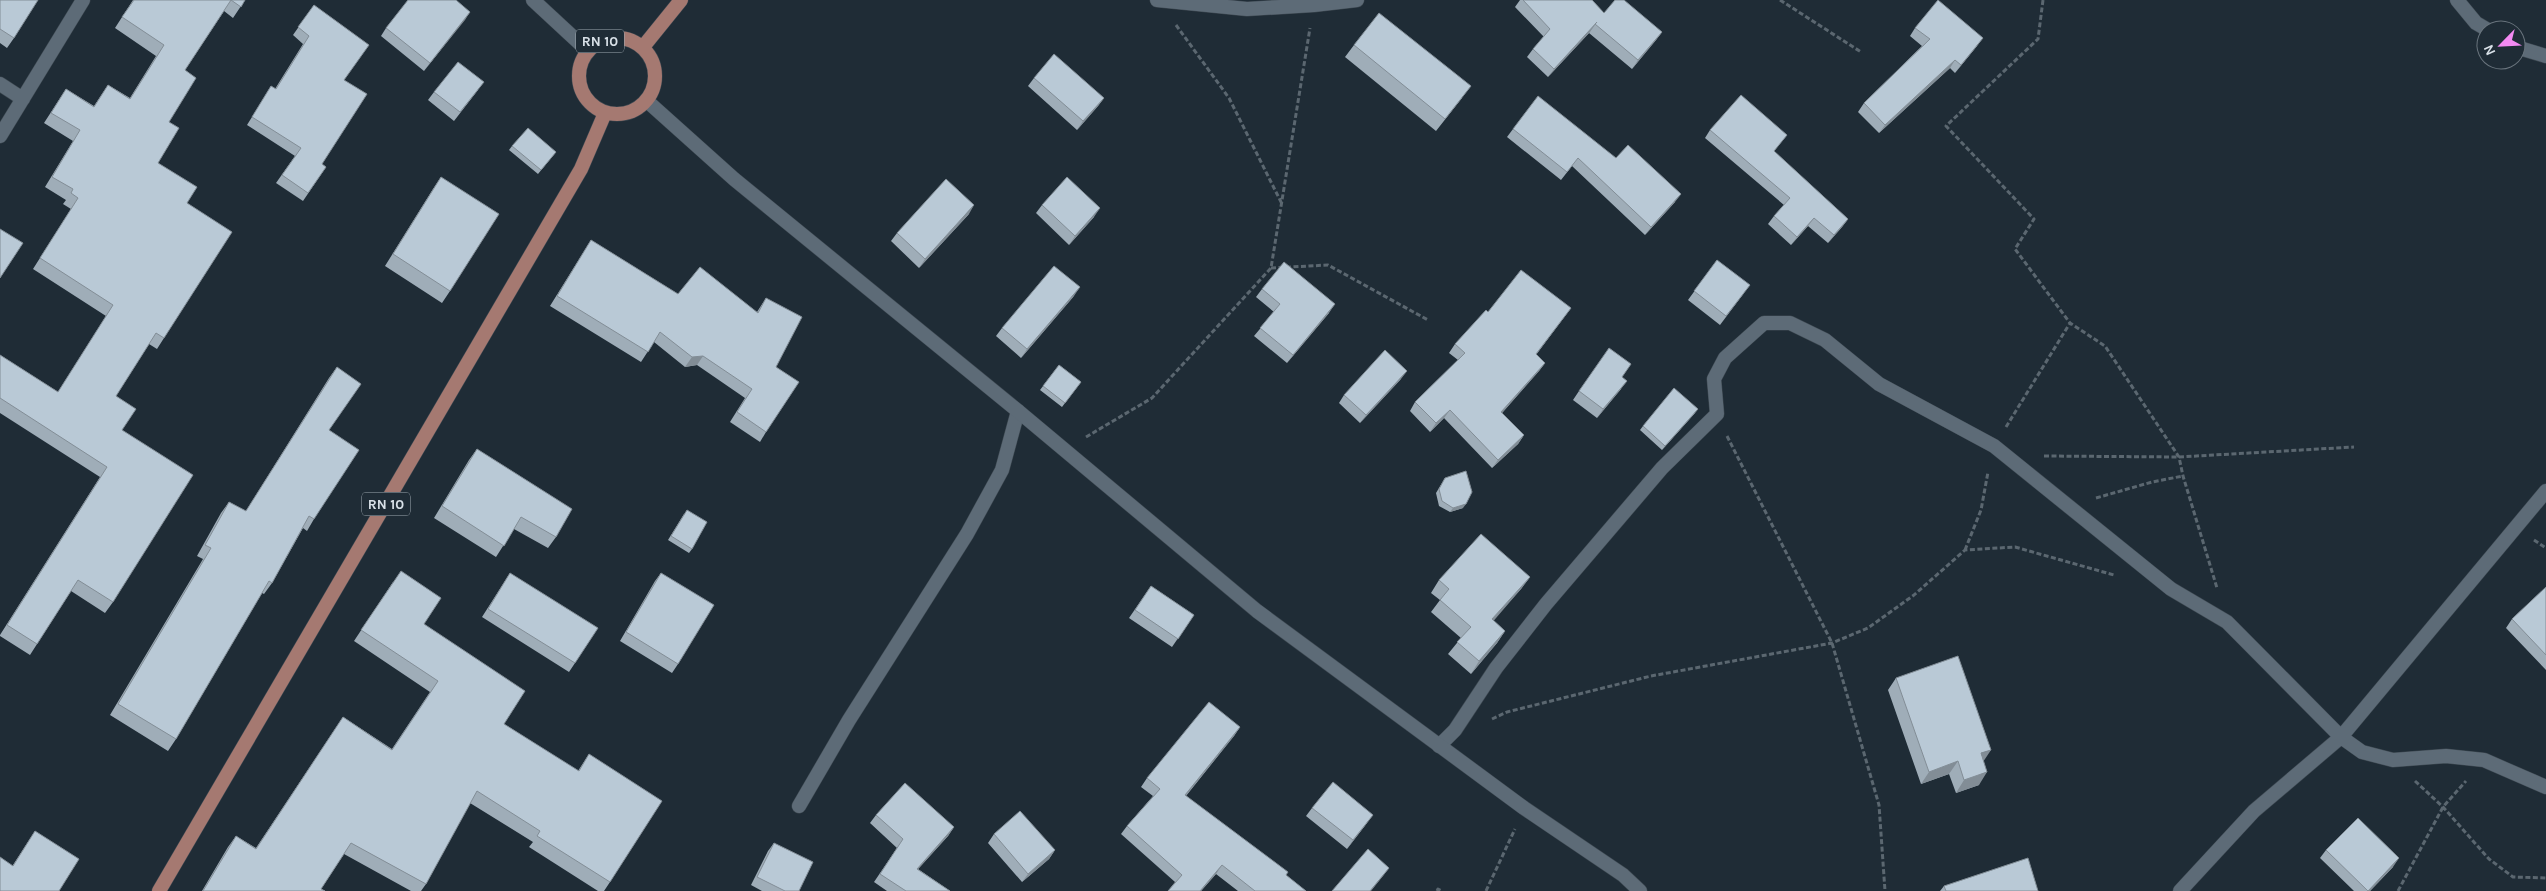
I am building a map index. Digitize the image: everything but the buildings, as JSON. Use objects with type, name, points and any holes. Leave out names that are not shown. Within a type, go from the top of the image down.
[{"type":"main road","name":"RN 10","points":[[642,47],[681,0]]},
{"type":"main road","name":"RN 10","points":[[159,891],[582,169],[605,113],[592,106],[583,94],[578,79],[580,64],[588,51],[600,41],[614,38],[629,39],[642,47],[652,58],[656,73],[654,88],[647,101]]},
{"type":"main road","points":[[605,113],[620,115],[635,111],[647,101]]},
{"type":"street","points":[[0,136],[83,0]]},
{"type":"street","points":[[532,0],[588,51]]},
{"type":"street","points":[[1158,0],[1247,9],[1357,0]]},
{"type":"street","points":[[2457,0],[2476,23]]},
{"type":"street","points":[[2526,50],[2546,56]]},
{"type":"street","points":[[0,84],[23,99]]},
{"type":"street","points":[[647,101],[734,179],[1018,411],[1257,612],[1524,808],[1623,875],[1640,891]]},
{"type":"street","points":[[1439,746],[1455,730],[1496,668],[1546,604],[1662,468],[1717,414],[1714,379],[1725,358],[1764,323],[1790,323],[1825,340],[1879,384],[1994,446],[2171,589],[2227,622],[2340,737],[2362,752],[2393,760],[2446,756],[2484,760],[2546,787]]},
{"type":"street","points":[[798,806],[967,534],[1002,470],[1018,411]]},
{"type":"street","points":[[2180,891],[2254,811],[2340,737],[2546,491]]},
{"type":"path","points":[[1158,0],[1229,98],[1282,204]]},
{"type":"path","points":[[1780,0],[1861,52]]},
{"type":"path","points":[[2043,0],[2038,39],[1946,126],[2034,220],[2014,249],[2070,323],[2105,346],[2179,456],[2183,476],[2227,622]]},
{"type":"path","points":[[1065,450],[1152,398],[1272,268],[1314,5]]},
{"type":"path","points":[[1272,268],[1328,265],[1428,320]]},
{"type":"path","points":[[1455,730],[1474,726],[1507,712],[1650,676],[1832,644],[1868,628],[1914,595],[1965,550],[1980,510],[1994,446],[2070,323]]},
{"type":"path","points":[[1717,414],[1832,644],[1879,805],[1885,891]]},
{"type":"path","points":[[2027,473],[2035,456],[2179,456],[2354,447]]},
{"type":"path","points":[[2068,507],[2152,482],[2183,476]]},
{"type":"path","points":[[1965,550],[2016,547],[2124,577]]},
{"type":"path","points":[[2393,760],[2443,807],[2489,859],[2513,877],[2546,878]]},
{"type":"path","points":[[2398,891],[2443,807],[2484,760]]},
{"type":"path","points":[[1486,891],[1524,808]]},
{"type":"path","points":[[1437,891],[1438,889],[1442,891]]}]
